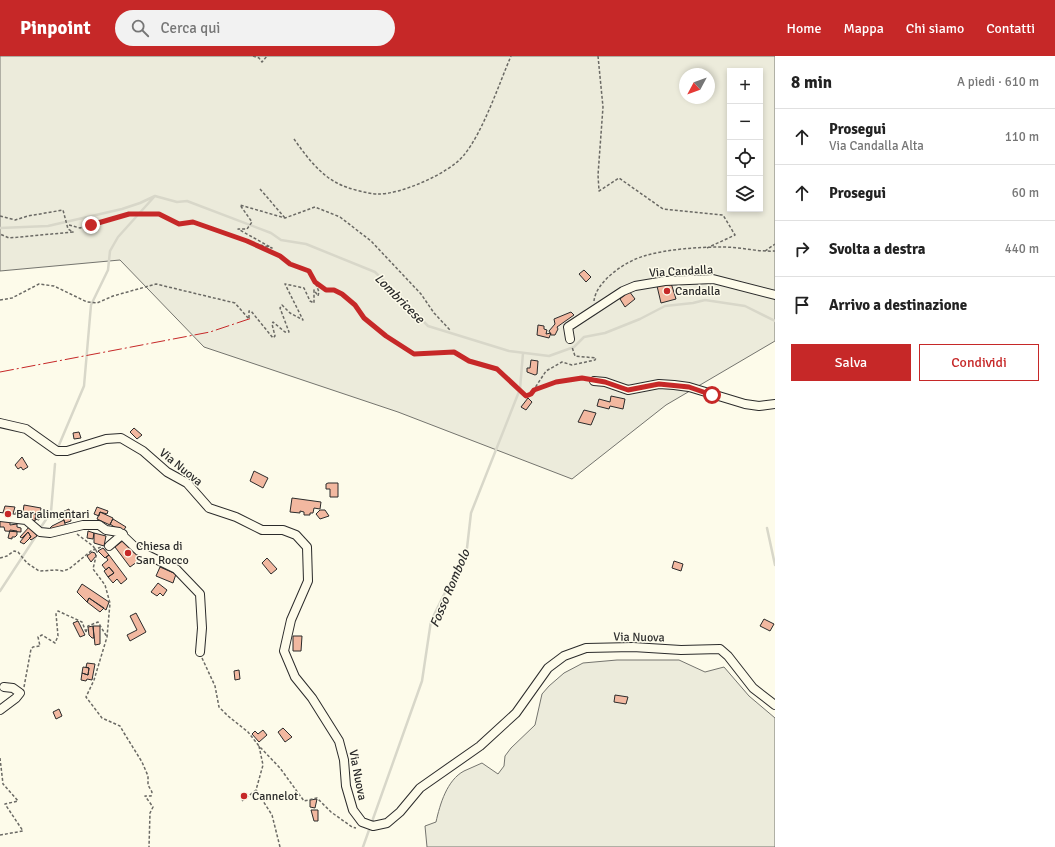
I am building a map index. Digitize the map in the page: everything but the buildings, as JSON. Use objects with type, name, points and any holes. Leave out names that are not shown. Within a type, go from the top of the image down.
[{"type":"street","name":"Via Candalla","points":[[571,342],[568,327],[623,291],[634,286],[665,281],[713,279],[775,295]]},
{"type":"street","points":[[594,381],[605,382],[628,390],[659,384],[674,385],[689,387],[745,404],[759,406],[775,404]]},
{"type":"street","name":"Via Nuova","points":[[0,423],[26,429],[57,451],[67,451],[106,439],[121,438],[143,451],[167,472],[187,483],[209,508],[236,517],[262,530],[283,530],[296,535],[307,548],[308,581],[291,620],[284,651],[295,677],[312,698],[339,741],[344,760],[346,786],[353,810],[362,822],[372,826],[387,823],[400,812],[420,788],[485,742],[516,713],[548,668],[564,656],[586,648],[633,647],[681,650],[720,649],[728,656],[753,688],[775,705]]},
{"type":"street","points":[[0,517],[26,520],[40,532],[50,533],[83,525],[99,526],[106,530],[116,531],[123,534],[139,552],[176,569],[200,594],[202,628],[200,652]]},
{"type":"street","points":[[109,546],[123,534]]},
{"type":"street","points":[[0,710],[16,698],[20,693],[13,688],[4,687]]},
{"type":"path","points":[[253,56],[259,58],[262,62],[267,56]]},
{"type":"path","points":[[294,139],[312,163],[339,184],[377,194],[411,188],[442,173],[464,156],[480,128],[511,56]]},
{"type":"path","points":[[598,56],[603,107],[598,191],[619,178],[663,209],[723,215],[735,235],[707,248]]},
{"type":"path","points":[[260,189],[285,218]]},
{"type":"path","points":[[256,245],[272,248],[238,229],[247,229],[252,222],[240,205],[285,218],[315,207],[340,217],[371,241],[422,294],[434,313],[450,330]]},
{"type":"path","points":[[0,216],[15,220],[28,216],[63,210],[65,220],[69,225],[80,228],[129,214],[159,214],[179,224],[193,222],[256,245],[280,256],[290,264],[309,271],[320,292],[318,296],[314,290],[314,303],[310,301],[304,288],[285,284],[303,320],[290,313],[282,305],[280,308],[288,332],[284,332],[273,322],[272,324],[275,336],[273,338],[251,311],[249,311],[249,319],[234,303],[156,284],[113,296],[97,303],[87,302],[54,286],[39,284],[12,298],[0,300]]},
{"type":"path","points":[[0,234],[9,238],[66,234],[73,232],[68,230],[69,225]]},
{"type":"path","points":[[764,252],[775,244]]},
{"type":"path","points":[[594,311],[595,294],[609,274],[642,257],[666,252],[724,247],[764,252],[775,251]]},
{"type":"path","points":[[315,282],[326,290],[334,290],[342,294],[355,305],[364,318],[386,336],[414,354],[454,352],[469,361],[497,369],[509,379],[523,395],[531,394],[546,371],[562,362],[572,365],[595,360],[596,358],[575,356],[571,342]]},
{"type":"path","points":[[534,390],[556,382],[582,378],[594,381]]},
{"type":"path","points":[[77,533],[95,549],[97,557],[93,569],[105,585],[110,603],[105,646],[94,680],[86,697],[102,718],[120,726],[142,762],[148,776],[148,785],[152,792],[151,796],[145,796],[154,807],[150,813],[149,847]]},
{"type":"path","points":[[0,558],[7,556],[14,551],[18,552],[27,563],[39,571],[63,571],[69,569],[95,549]]},
{"type":"path","points":[[20,693],[22,694],[31,649],[33,647],[40,646],[38,637],[42,635],[55,643],[58,636],[56,614],[58,611],[82,622],[86,632],[88,626],[98,622],[107,637]]},
{"type":"path","points":[[200,652],[215,686],[220,708],[248,732],[280,768],[304,802],[317,798],[331,812],[352,827],[361,828],[372,826]]},
{"type":"path","points":[[242,801],[256,790],[263,765],[259,746]]},
{"type":"path","points":[[0,758],[3,784],[18,801],[5,804],[23,831],[0,835]]},
{"type":"path","points":[[256,790],[272,815],[280,847]]},
{"type":"shaded area","points":[[0,56],[775,56],[775,341],[666,405],[572,479],[398,412],[204,347],[120,260],[0,271]]},
{"type":"shaded area","points":[[617,660],[679,660],[705,672],[724,667],[749,696],[775,718],[775,847],[427,847],[425,826],[436,822],[445,793],[458,775],[482,763],[498,774],[504,766],[505,756],[511,748],[535,725],[542,694],[549,686],[564,673],[583,663]]},
{"type":"waterway","name":"Lombricese","points":[[0,228],[48,226],[122,209],[155,196],[177,202],[187,201],[271,233],[281,240],[306,244],[375,272],[428,326],[509,351],[549,356],[574,347],[584,337],[605,333],[640,319],[665,306],[705,300],[745,306],[775,321]]},
{"type":"waterway","points":[[59,445],[84,386],[91,305],[108,270],[110,251],[118,237],[154,197]]},
{"type":"waterway","name":"Fosso Rombolo","points":[[363,847],[422,681],[431,621],[467,548],[471,513],[520,389],[523,353]]},
{"type":"waterway","points":[[39,530],[51,512],[55,464]]},
{"type":"waterway","points":[[767,528],[775,565]]},
{"type":"waterway","points":[[0,591],[36,536]]},
{"type":"power","points":[[0,372],[210,332],[252,318]]},
{"type":"place","name":"Candalla","points":[[667,291]]},
{"type":"place","name":"Bar alimentari","points":[[8,514]]},
{"type":"place","name":"Chiesa di San Rocco","points":[[128,553]]},
{"type":"place","name":"Cannelot","points":[[244,796]]},
{"type":"route","points":[[91,225],[129,214],[159,214],[179,224],[193,222],[247,241],[280,256],[290,264],[309,271],[315,282],[326,290],[334,290],[342,294],[355,305],[364,318],[386,336],[414,354],[454,352],[469,361],[497,369],[509,379],[523,395],[526,396],[531,394],[534,390],[556,382],[582,378],[605,382],[628,390],[659,384],[689,387],[712,395]]}]
